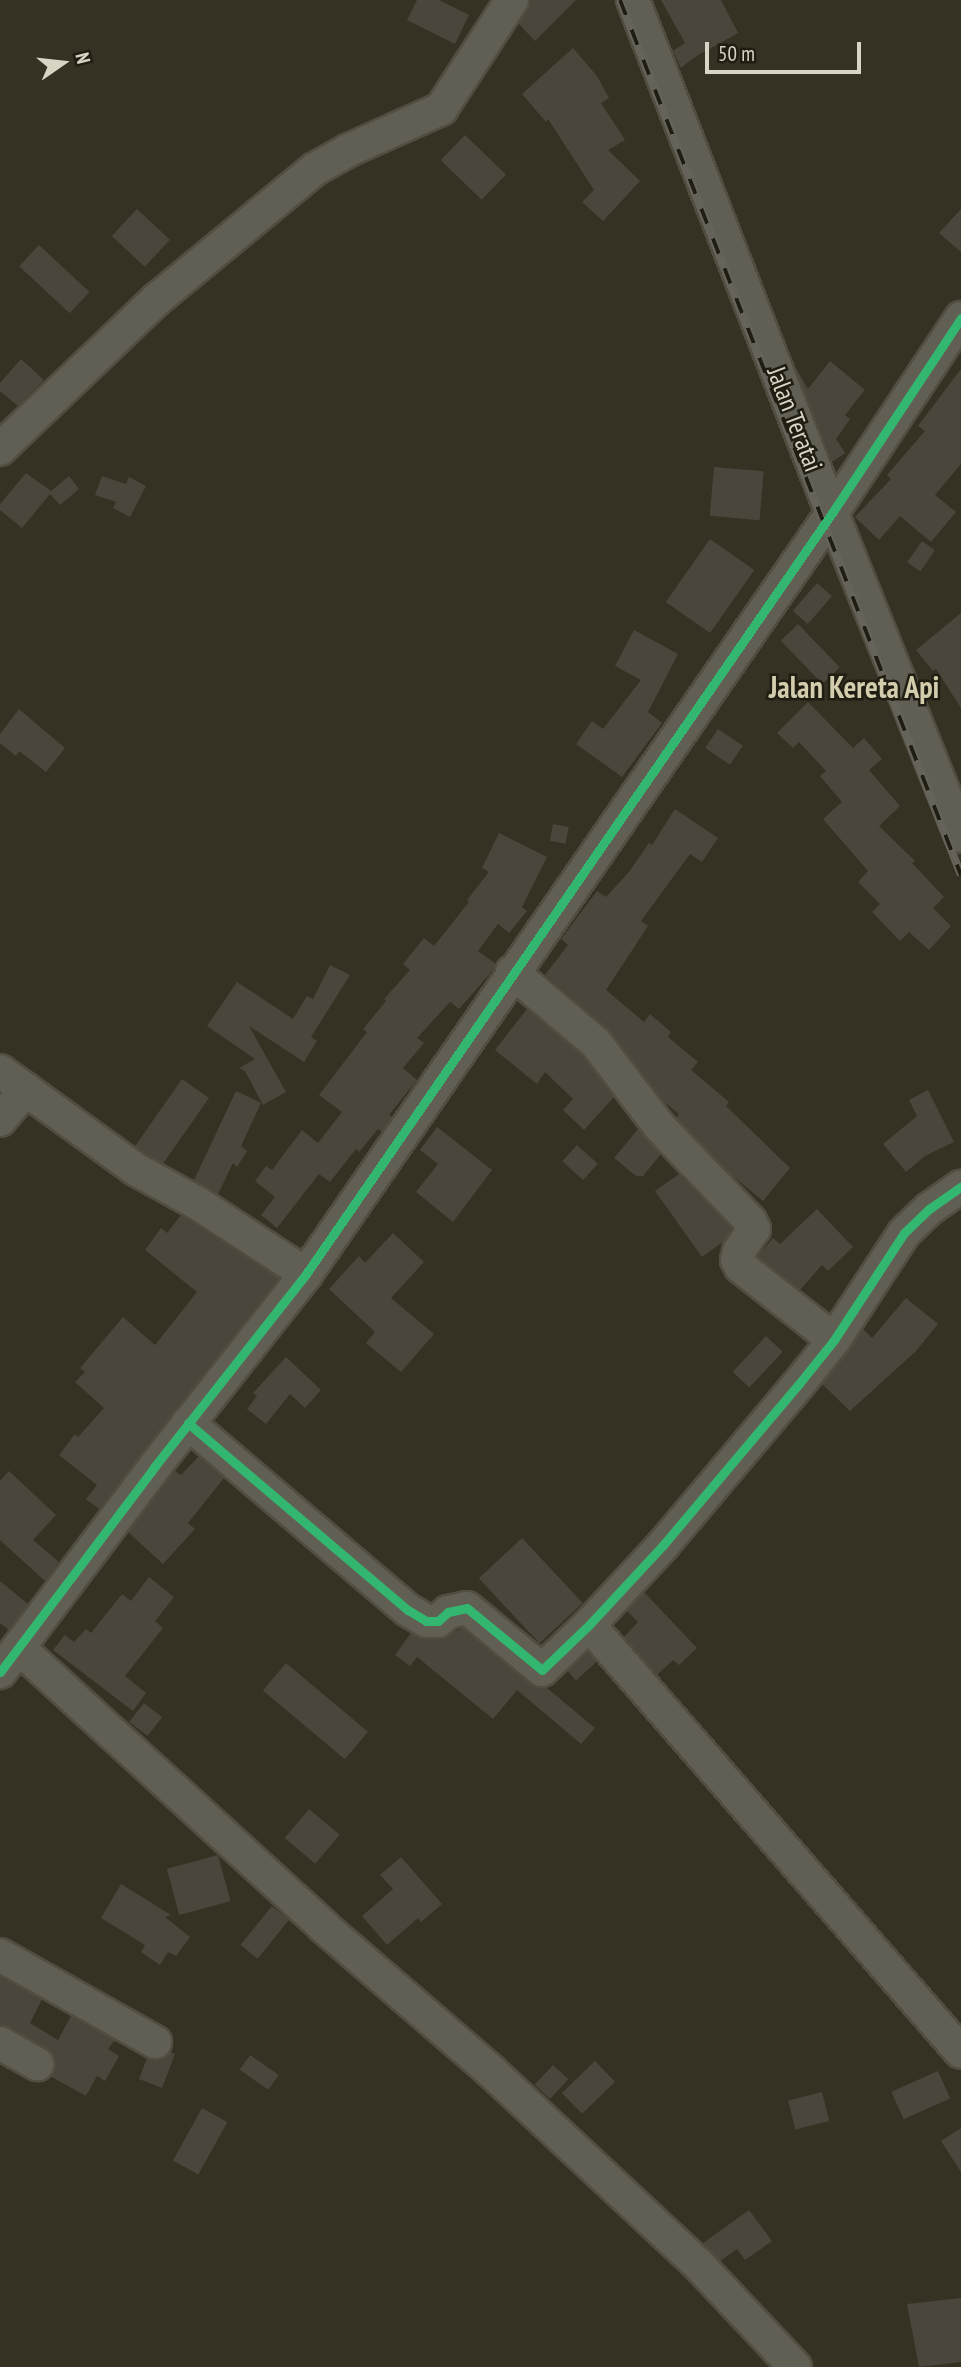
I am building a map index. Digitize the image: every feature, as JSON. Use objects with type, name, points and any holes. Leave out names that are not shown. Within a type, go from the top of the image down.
[{"type":"street","points":[[0,450],[156,300],[315,169],[349,150],[441,109],[512,0]]},
{"type":"street","name":"Jalan Teratai","points":[[633,0],[832,513],[961,836]]},
{"type":"street","points":[[795,2367],[697,2263],[492,2072],[8,1655],[306,1274],[512,972],[832,513],[961,318]]},
{"type":"street","points":[[512,972],[596,1043],[659,1126],[750,1221],[754,1229],[739,1251],[737,1260],[741,1267],[834,1340]]},
{"type":"street","points":[[0,1070],[137,1170],[199,1204],[306,1274]]},
{"type":"street","points":[[0,1120],[26,1089]]},
{"type":"street","points":[[188,1423],[373,1583],[426,1621],[438,1621],[448,1612],[467,1608],[542,1670],[589,1626],[670,1536],[834,1340],[904,1233],[929,1209],[961,1187]]},
{"type":"street","points":[[589,1626],[961,2052]]},
{"type":"street","points":[[0,1955],[155,2042]]},
{"type":"street","points":[[0,2043],[37,2064]]},
{"type":"building","points":[[417,0],[439,0],[469,15],[455,44],[407,20]]},
{"type":"building","points":[[530,0],[576,0],[535,41],[519,24]]},
{"type":"building","points":[[661,0],[721,0],[738,33],[681,68],[673,51],[685,43]]},
{"type":"building","points":[[573,48],[597,76],[609,98],[601,103],[625,140],[608,150],[640,181],[603,221],[582,202],[594,190],[548,119],[546,122],[522,94]]},
{"type":"building","points":[[465,135],[506,175],[482,200],[441,160]]},
{"type":"building","points":[[137,209],[170,240],[145,267],[112,236]]},
{"type":"building","points":[[961,209],[961,252],[939,233]]},
{"type":"building","points":[[39,245],[89,292],[70,313],[19,266]]},
{"type":"building","points":[[21,359],[44,380],[18,406],[0,391],[0,383]]},
{"type":"building","points":[[830,361],[865,390],[845,415],[850,419],[836,439],[845,453],[832,462],[794,365],[808,389]]},
{"type":"building","points":[[961,369],[961,464],[935,495],[956,512],[931,542],[900,516],[879,540],[855,517],[891,479],[887,475],[925,431],[918,426]]},
{"type":"building","points":[[714,467],[764,471],[760,520],[710,516]]},
{"type":"building","points":[[26,473],[51,491],[69,476],[79,489],[60,505],[50,494],[22,528],[0,510],[0,504]]},
{"type":"building","points":[[102,476],[126,484],[129,477],[146,486],[130,517],[113,508],[116,502],[95,495]]},
{"type":"building","points":[[710,539],[754,570],[710,633],[666,602]]},
{"type":"building","points":[[922,541],[935,550],[920,571],[907,562]]},
{"type":"building","points":[[817,583],[832,596],[808,624],[793,611]]},
{"type":"building","points":[[961,613],[961,708],[936,669],[933,671],[916,650]]},
{"type":"building","points":[[798,624],[840,667],[822,684],[781,641]]},
{"type":"building","points":[[634,630],[678,654],[648,712],[662,723],[622,777],[576,744],[592,721],[603,729],[641,680],[615,666]]},
{"type":"building","points":[[808,702],[853,748],[864,738],[882,759],[869,770],[900,806],[879,826],[915,861],[912,863],[944,897],[933,908],[951,926],[929,950],[909,932],[900,941],[872,912],[880,904],[858,882],[868,871],[823,819],[842,802],[820,776],[826,771],[799,742],[793,748],[777,733]]},
{"type":"building","points":[[19,709],[65,748],[46,772],[19,751],[16,756],[0,743],[0,734]]},
{"type":"building","points":[[718,729],[743,746],[730,765],[705,748]]},
{"type":"building","points":[[675,809],[718,838],[702,862],[690,854],[641,921],[648,926],[606,990],[644,1022],[650,1014],[671,1032],[668,1037],[698,1062],[691,1070],[729,1102],[726,1106],[790,1168],[763,1201],[729,1173],[676,1118],[679,1114],[662,1100],[608,1029],[545,975],[568,945],[561,939],[597,891],[606,897],[629,872],[649,843],[652,845]]},
{"type":"building","points":[[553,824],[569,827],[565,844],[550,841]]},
{"type":"building","points":[[499,833],[547,857],[522,907],[527,911],[509,933],[498,924],[478,951],[496,964],[494,969],[459,1009],[450,1002],[417,1038],[424,1043],[403,1068],[417,1080],[389,1115],[392,1117],[382,1132],[378,1129],[359,1152],[356,1149],[330,1182],[319,1174],[277,1228],[261,1215],[275,1197],[255,1181],[266,1166],[272,1170],[302,1130],[318,1143],[342,1112],[319,1095],[367,1032],[363,1029],[386,1001],[384,999],[410,970],[403,964],[424,938],[434,946],[469,902],[467,900],[489,872],[482,868]]},
{"type":"building","points":[[330,965],[350,975],[311,1037],[317,1041],[304,1062],[249,1026],[286,1092],[263,1105],[245,1071],[239,1068],[255,1059],[207,1026],[237,982],[293,1019],[307,996],[313,999]]},
{"type":"building","points":[[527,1009],[583,1056],[614,1097],[584,1130],[563,1110],[573,1099],[545,1072],[537,1084],[495,1050]]},
{"type":"building","points":[[182,1079],[209,1098],[162,1165],[135,1146]]},
{"type":"building","points":[[928,1090],[954,1142],[925,1156],[906,1172],[883,1144],[917,1116],[909,1100]]},
{"type":"building","points":[[236,1091],[261,1103],[241,1146],[247,1151],[237,1167],[233,1163],[218,1194],[194,1180]]},
{"type":"building","points":[[437,1127],[492,1170],[453,1222],[416,1192],[438,1164],[420,1150]]},
{"type":"building","points":[[638,1129],[661,1154],[643,1176],[636,1176],[614,1158]]},
{"type":"building","points":[[577,1145],[598,1164],[583,1180],[562,1161]]},
{"type":"building","points":[[679,1174],[732,1229],[723,1242],[702,1257],[655,1191]]},
{"type":"building","points":[[817,1209],[853,1247],[828,1271],[822,1265],[800,1290],[757,1257],[773,1238],[780,1244]]},
{"type":"building","points":[[181,1215],[279,1278],[99,1509],[86,1499],[97,1485],[59,1455],[75,1434],[78,1437],[104,1408],[75,1382],[85,1372],[80,1368],[123,1317],[155,1345],[197,1292],[145,1250],[161,1228],[167,1233]]},
{"type":"building","points":[[393,1233],[424,1262],[391,1298],[434,1334],[401,1372],[366,1343],[375,1332],[329,1289],[359,1256],[365,1263]]},
{"type":"building","points":[[906,1298],[938,1324],[916,1351],[850,1411],[822,1384],[863,1329],[872,1338]]},
{"type":"building","points":[[766,1336],[783,1352],[749,1388],[733,1372]]},
{"type":"building","points":[[286,1357],[321,1390],[305,1408],[290,1394],[266,1424],[247,1409],[257,1396],[253,1393]]},
{"type":"building","points":[[199,1456],[224,1478],[188,1523],[195,1529],[163,1564],[128,1532],[175,1471],[181,1475]]},
{"type":"building","points":[[9,1471],[56,1515],[33,1540],[59,1562],[45,1581],[0,1540],[0,1481]]},
{"type":"building","points":[[522,1538],[583,1603],[540,1643],[479,1578]]},
{"type":"building","points":[[149,1577],[174,1597],[155,1621],[163,1628],[125,1676],[146,1693],[133,1711],[53,1650],[65,1635],[74,1642],[86,1629],[91,1633],[122,1594],[131,1601]]},
{"type":"building","points":[[0,1581],[28,1604],[9,1630],[0,1623]]},
{"type":"building","points":[[644,1592],[697,1648],[679,1665],[673,1660],[657,1675],[624,1637],[638,1622],[627,1611]]},
{"type":"building","points":[[462,1628],[530,1684],[547,1688],[595,1728],[581,1744],[517,1690],[493,1719],[417,1657],[410,1666],[395,1655],[411,1633],[425,1639],[438,1639]]},
{"type":"building","points":[[588,1652],[597,1662],[576,1680],[567,1671]]},
{"type":"building","points":[[286,1663],[368,1732],[345,1759],[263,1691]]},
{"type":"building","points":[[144,1703],[162,1717],[147,1736],[129,1722]]},
{"type":"building","points":[[309,1809],[340,1835],[315,1864],[285,1838]]},
{"type":"building","points":[[218,1855],[230,1901],[179,1915],[167,1869]]},
{"type":"building","points":[[401,1857],[442,1904],[421,1922],[418,1918],[387,1945],[362,1916],[393,1889],[380,1875]]},
{"type":"building","points":[[121,1884],[171,1915],[165,1917],[190,1937],[176,1956],[168,1952],[160,1965],[141,1952],[145,1945],[101,1918]]},
{"type":"building","points":[[272,1906],[289,1920],[258,1959],[241,1945]]},
{"type":"building","points":[[0,1976],[42,1999],[30,2023],[58,2040],[71,2016],[115,2040],[108,2049],[119,2056],[105,2081],[97,2076],[86,2096],[50,2076],[55,2065],[52,2054],[0,2025]]},
{"type":"building","points":[[170,2052],[175,2054],[162,2088],[139,2079],[147,2058],[156,2060]]},
{"type":"building","points":[[250,2055],[279,2075],[268,2090],[240,2070]]},
{"type":"building","points":[[595,2061],[615,2082],[582,2114],[562,2093]]},
{"type":"building","points":[[553,2065],[568,2079],[550,2099],[535,2085]]},
{"type":"building","points":[[938,2071],[950,2098],[904,2119],[891,2092]]},
{"type":"building","points":[[822,2092],[829,2121],[795,2130],[788,2100]]},
{"type":"building","points":[[202,2108],[227,2122],[198,2175],[173,2160]]},
{"type":"building","points":[[961,2128],[961,2172],[941,2141]]},
{"type":"building","points":[[749,2210],[772,2241],[745,2260],[737,2249],[720,2261],[703,2243]]},
{"type":"building","points":[[961,2298],[961,2362],[919,2367],[907,2304]]},
{"type":"railway","points":[[620,0],[961,875]]},
{"type":"cycle path","points":[[0,1672],[155,1466],[306,1274],[832,513],[961,318]]},
{"type":"cycle path","points":[[188,1423],[408,1610],[426,1621],[438,1621],[448,1612],[467,1608],[542,1670],[589,1625],[664,1544],[798,1385],[834,1340],[904,1233],[929,1209],[961,1187]]},
{"type":"district","name":"Jalan Kereta Api","points":[[854,687]]}]
